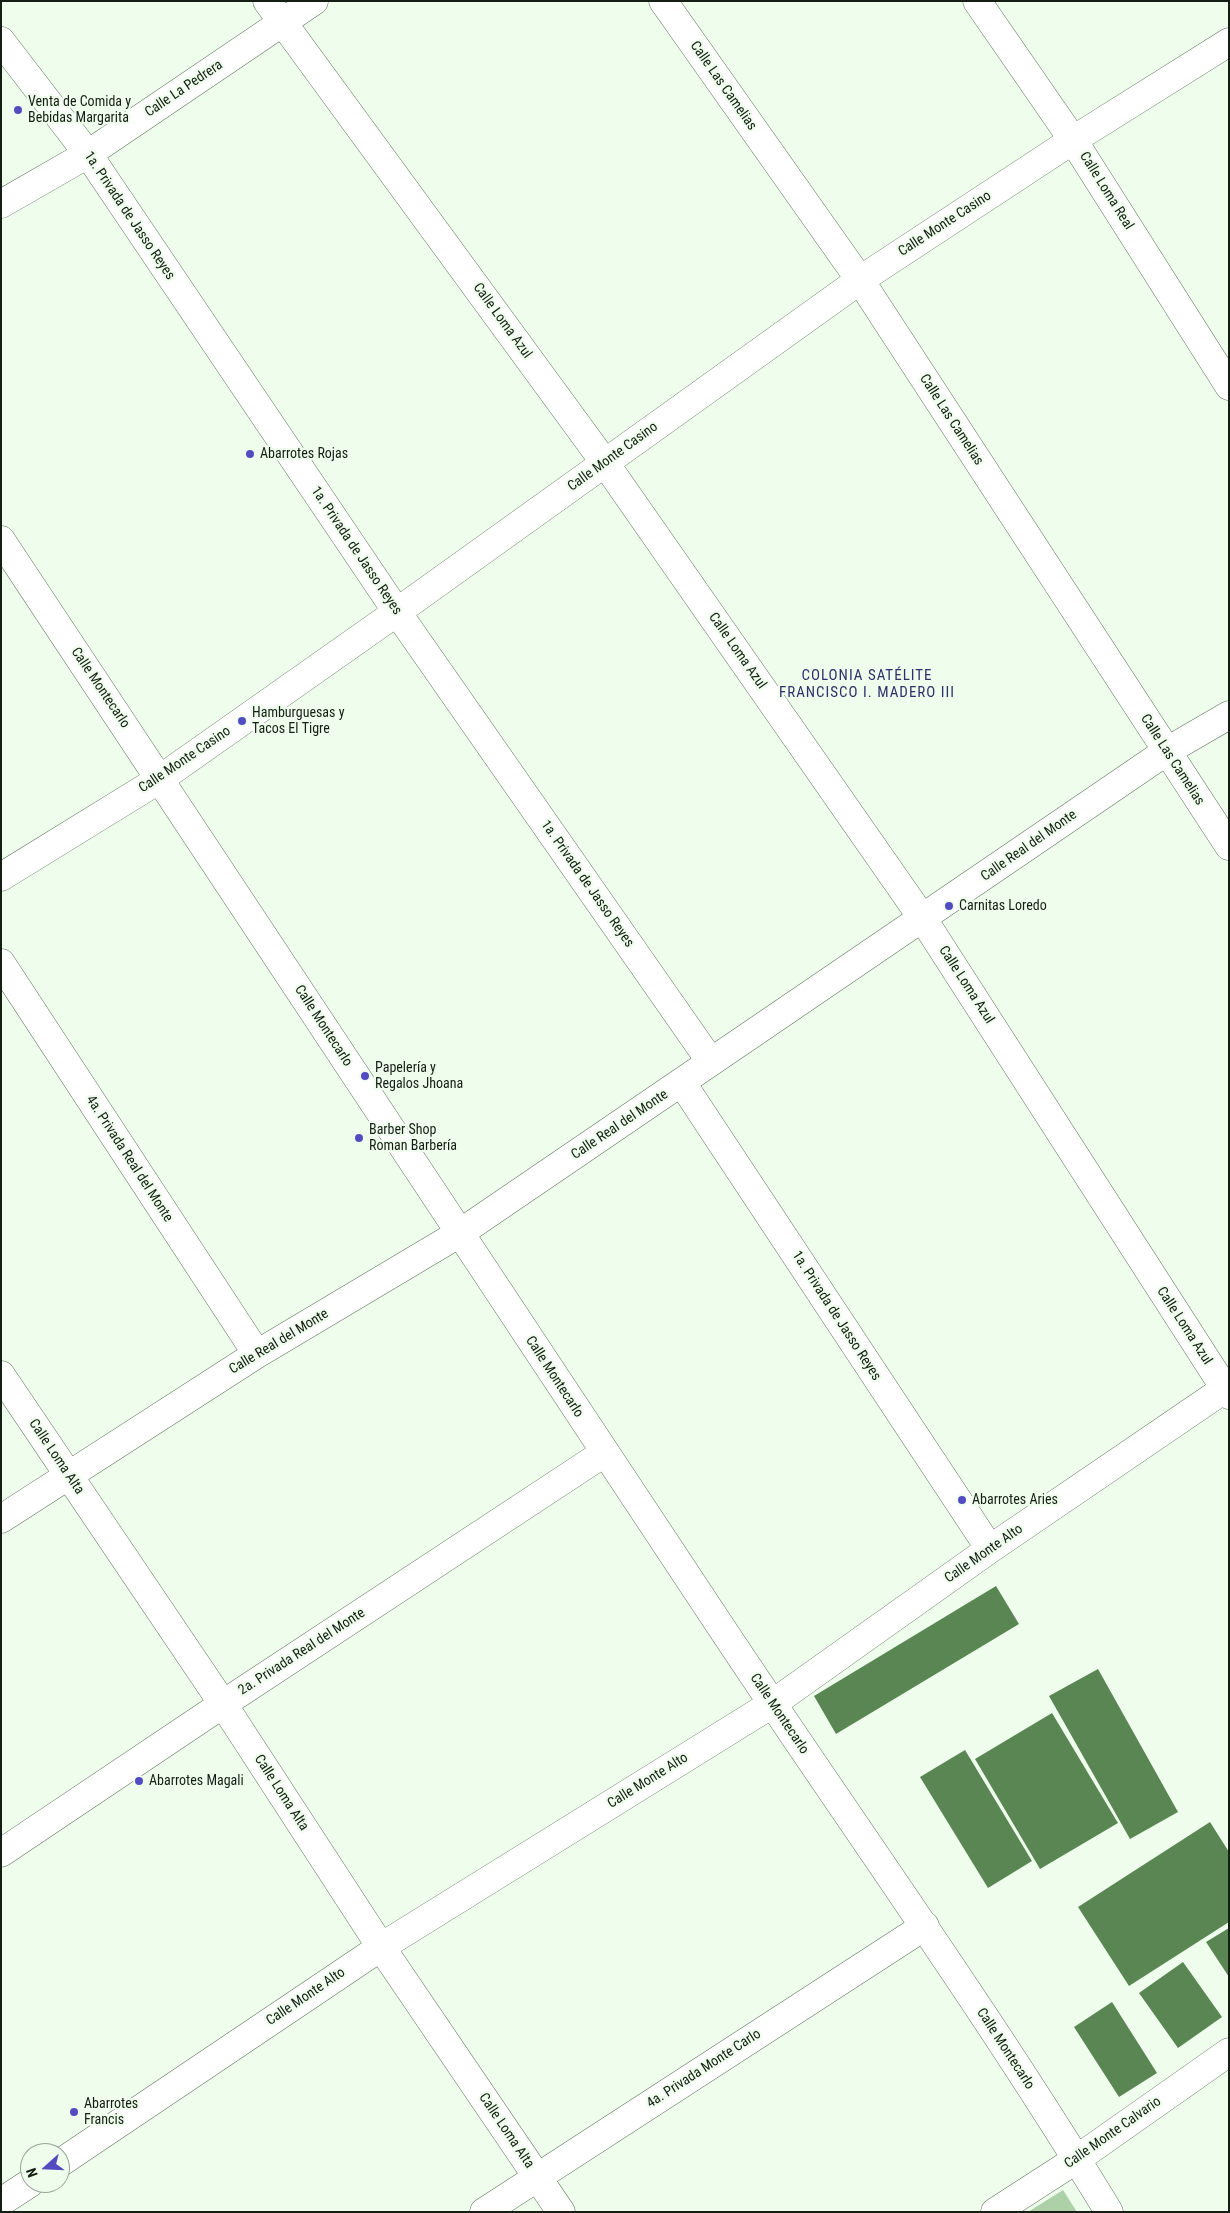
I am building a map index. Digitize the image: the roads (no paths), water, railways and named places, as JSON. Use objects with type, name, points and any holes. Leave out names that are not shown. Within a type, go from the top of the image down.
[{"type":"street","name":"Calle Loma Azul","points":[[267,1],[605,463],[924,919],[1227,1390]]},
{"type":"street","name":"Calle La Pedrera","points":[[1,204],[88,154],[314,1]]},
{"type":"street","name":"Calle Las Camelias","points":[[663,1],[860,280],[1229,846]]},
{"type":"street","name":"Calle Loma Real","points":[[977,1],[1073,140],[1229,386]]},
{"type":"street","name":"1a. Privada de Jasso Reyes","points":[[1,41],[88,154],[397,612],[710,1062]]},
{"type":"street","name":"Calle Monte Casino","points":[[1,877],[160,778],[397,612],[860,280],[1073,140],[1229,42]]},
{"type":"street","name":"Calle Montecarlo","points":[[1,540],[604,1452],[772,1704],[925,1926],[1077,2159],[1109,2212]]},
{"type":"street","name":"Calle Real del Monte","points":[[1,1519],[257,1354],[460,1233],[682,1083],[710,1062],[924,919],[1167,751],[1229,715]]},
{"type":"street","name":"4a. Privada Real del Monte","points":[[1,963],[257,1354]]},
{"type":"street","name":"1a. Privada de Jasso Reyes","points":[[682,1083],[990,1549]]},
{"type":"street","name":"Calle Loma Alta","points":[[1,1375],[223,1704],[381,1947],[561,2212]]},
{"type":"street","name":"Calle Monte Alto","points":[[70,2156],[381,1947],[772,1704],[990,1549],[1227,1390]]},
{"type":"street","name":"2a. Privada Real del Monte","points":[[1,1853],[604,1452]]},
{"type":"street","name":"4a. Privada Monte Carlo","points":[[484,2212],[925,1926]]},
{"type":"street","name":"Calle Monte Calvario","points":[[995,2212],[1077,2159],[1229,2052]]},
{"type":"street","points":[[4,2204],[20,2191]]},
{"type":"place","name":"Venta de Comida y Bebidas Margarita","points":[[18,110]]},
{"type":"place","name":"Abarrotes Rojas","points":[[250,454]]},
{"type":"place","name":"Hamburguesas y Tacos El Tigre","points":[[242,721]]},
{"type":"place","name":"Carnitas Loredo","points":[[949,906]]},
{"type":"place","name":"Papelería y Regalos Jhoana","points":[[365,1076]]},
{"type":"place","name":"Barber Shop Roman Barbería","points":[[359,1138]]},
{"type":"place","name":"Abarrotes Aries","points":[[962,1500]]},
{"type":"place","name":"Abarrotes Magali","points":[[139,1781]]},
{"type":"place","name":"Abarrotes Francis","points":[[74,2112]]},
{"type":"district","name":"COLONIA SATÉLITE FRANCISCO I. MADERO III","points":[[867,684]]}]
